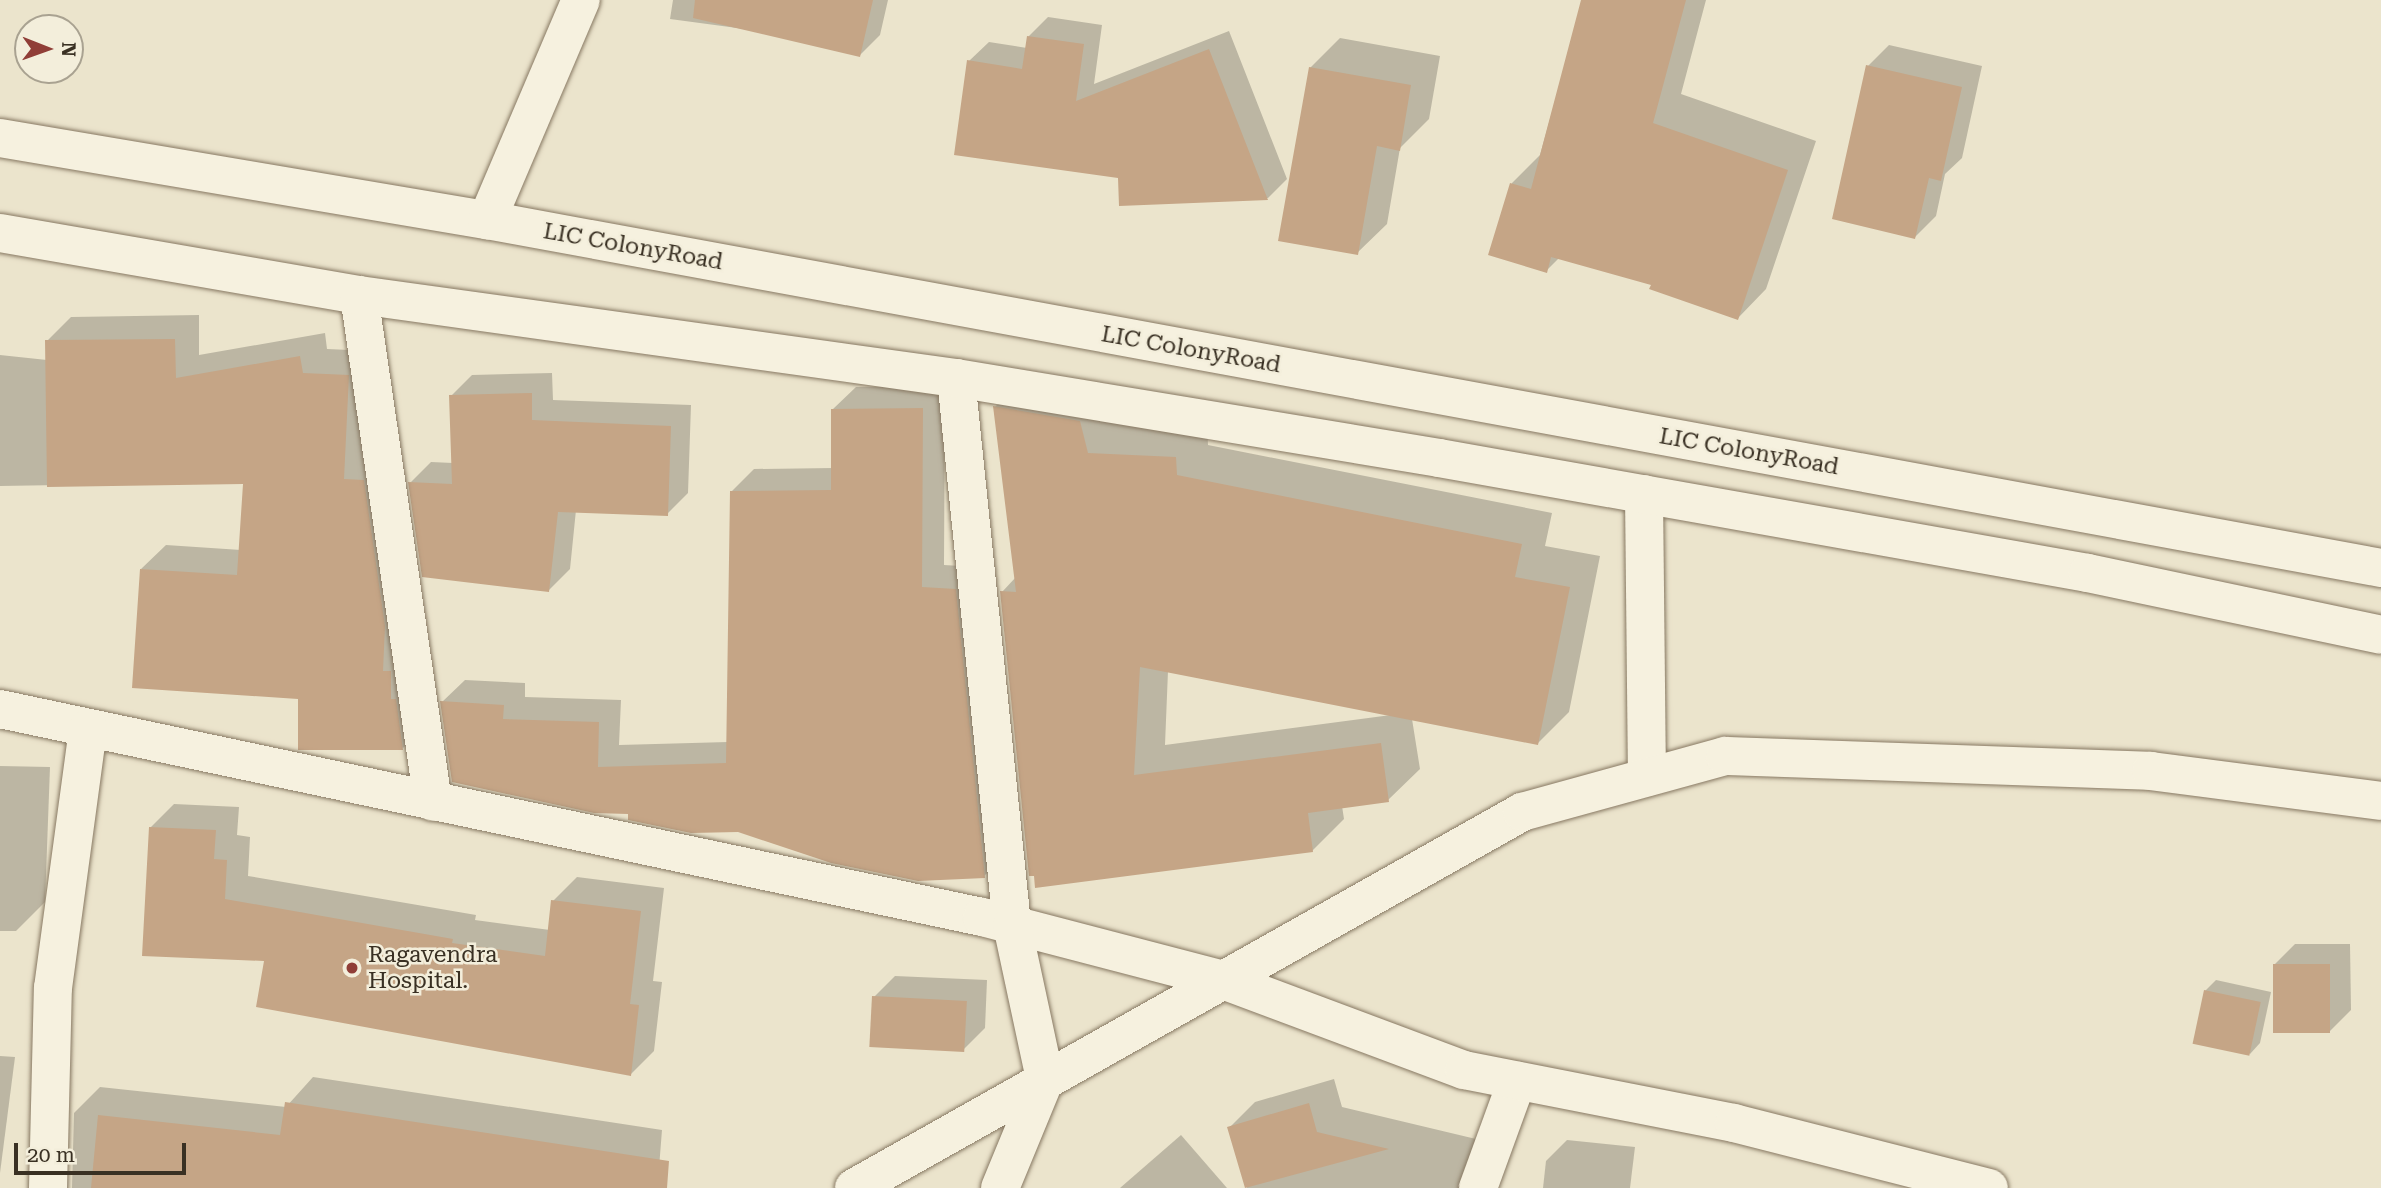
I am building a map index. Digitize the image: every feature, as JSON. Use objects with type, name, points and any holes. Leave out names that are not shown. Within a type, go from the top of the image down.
[{"type":"street","points":[[487,220],[581,0]]},
{"type":"street","name":"LIC ColonyRoad","points":[[0,138],[487,220],[2381,568]]},
{"type":"street","points":[[0,233],[359,295],[956,378],[1644,494],[2088,573],[2381,635]]},
{"type":"street","points":[[359,295],[433,802]]},
{"type":"street","points":[[956,378],[1012,925],[1045,1079],[1000,1188]]},
{"type":"street","points":[[1644,494],[1647,777]]},
{"type":"street","points":[[0,709],[1012,925],[1223,980],[1464,1070],[1734,1123],[1890,1176],[1989,1188]]},
{"type":"street","points":[[48,1188],[52,988],[89,729]]},
{"type":"street","points":[[854,1188],[1522,812],[1647,777],[1738,757],[2151,771],[2381,801]]},
{"type":"street","points":[[1478,1188],[1517,1081]]},
{"type":"building","points":[[695,0],[873,0],[860,57],[693,18]]},
{"type":"building","points":[[1581,0],[1686,0],[1653,123],[1788,170],[1738,320],[1649,289],[1651,285],[1551,257],[1547,273],[1488,255],[1510,183],[1531,189]]},
{"type":"building","points":[[1027,36],[1084,44],[1076,101],[1209,49],[1268,200],[1119,206],[1118,178],[954,155],[967,60],[1022,69]]},
{"type":"building","points":[[1866,65],[1962,87],[1941,181],[1929,178],[1915,239],[1832,219]]},
{"type":"building","points":[[1309,67],[1411,85],[1400,151],[1377,146],[1358,255],[1278,241]]},
{"type":"building","points":[[175,339],[176,378],[300,356],[303,373],[349,375],[344,479],[364,480],[385,626],[383,671],[391,671],[391,699],[396,699],[403,750],[298,750],[298,699],[132,688],[140,569],[237,575],[243,484],[47,487],[45,340]]},
{"type":"building","points":[[532,393],[532,420],[671,426],[668,516],[558,512],[549,592],[422,577],[408,482],[452,484],[449,395]]},
{"type":"building","points":[[993,406],[1080,421],[1088,453],[1176,457],[1177,475],[1522,544],[1515,577],[1570,587],[1538,745],[1140,667],[1134,775],[1381,743],[1389,802],[1308,813],[1313,852],[1035,888],[1034,876],[1029,876],[1000,591],[1016,592]]},
{"type":"building","points":[[923,408],[922,587],[956,589],[985,878],[918,881],[831,863],[738,832],[691,833],[628,820],[628,814],[594,813],[452,782],[440,701],[504,705],[503,719],[599,722],[598,767],[726,763],[730,491],[831,490],[831,409]]},
{"type":"building","points":[[149,827],[216,830],[214,859],[227,860],[225,899],[453,939],[452,943],[545,956],[551,900],[641,911],[630,1004],[639,1005],[631,1076],[256,1007],[264,961],[142,956]]},
{"type":"building","points":[[2273,964],[2330,964],[2330,1033],[2273,1033]]},
{"type":"building","points":[[2204,990],[2261,1002],[2249,1056],[2193,1044]]},
{"type":"building","points":[[872,996],[967,1001],[964,1052],[869,1047]]},
{"type":"building","points":[[285,1102],[669,1161],[667,1188],[91,1188],[98,1115],[280,1135]]},
{"type":"building","points":[[1309,1103],[1317,1132],[1389,1149],[1245,1188],[1227,1127]]},
{"type":"place","name":"Ragavendra Hospital.","points":[[352,968]]}]
